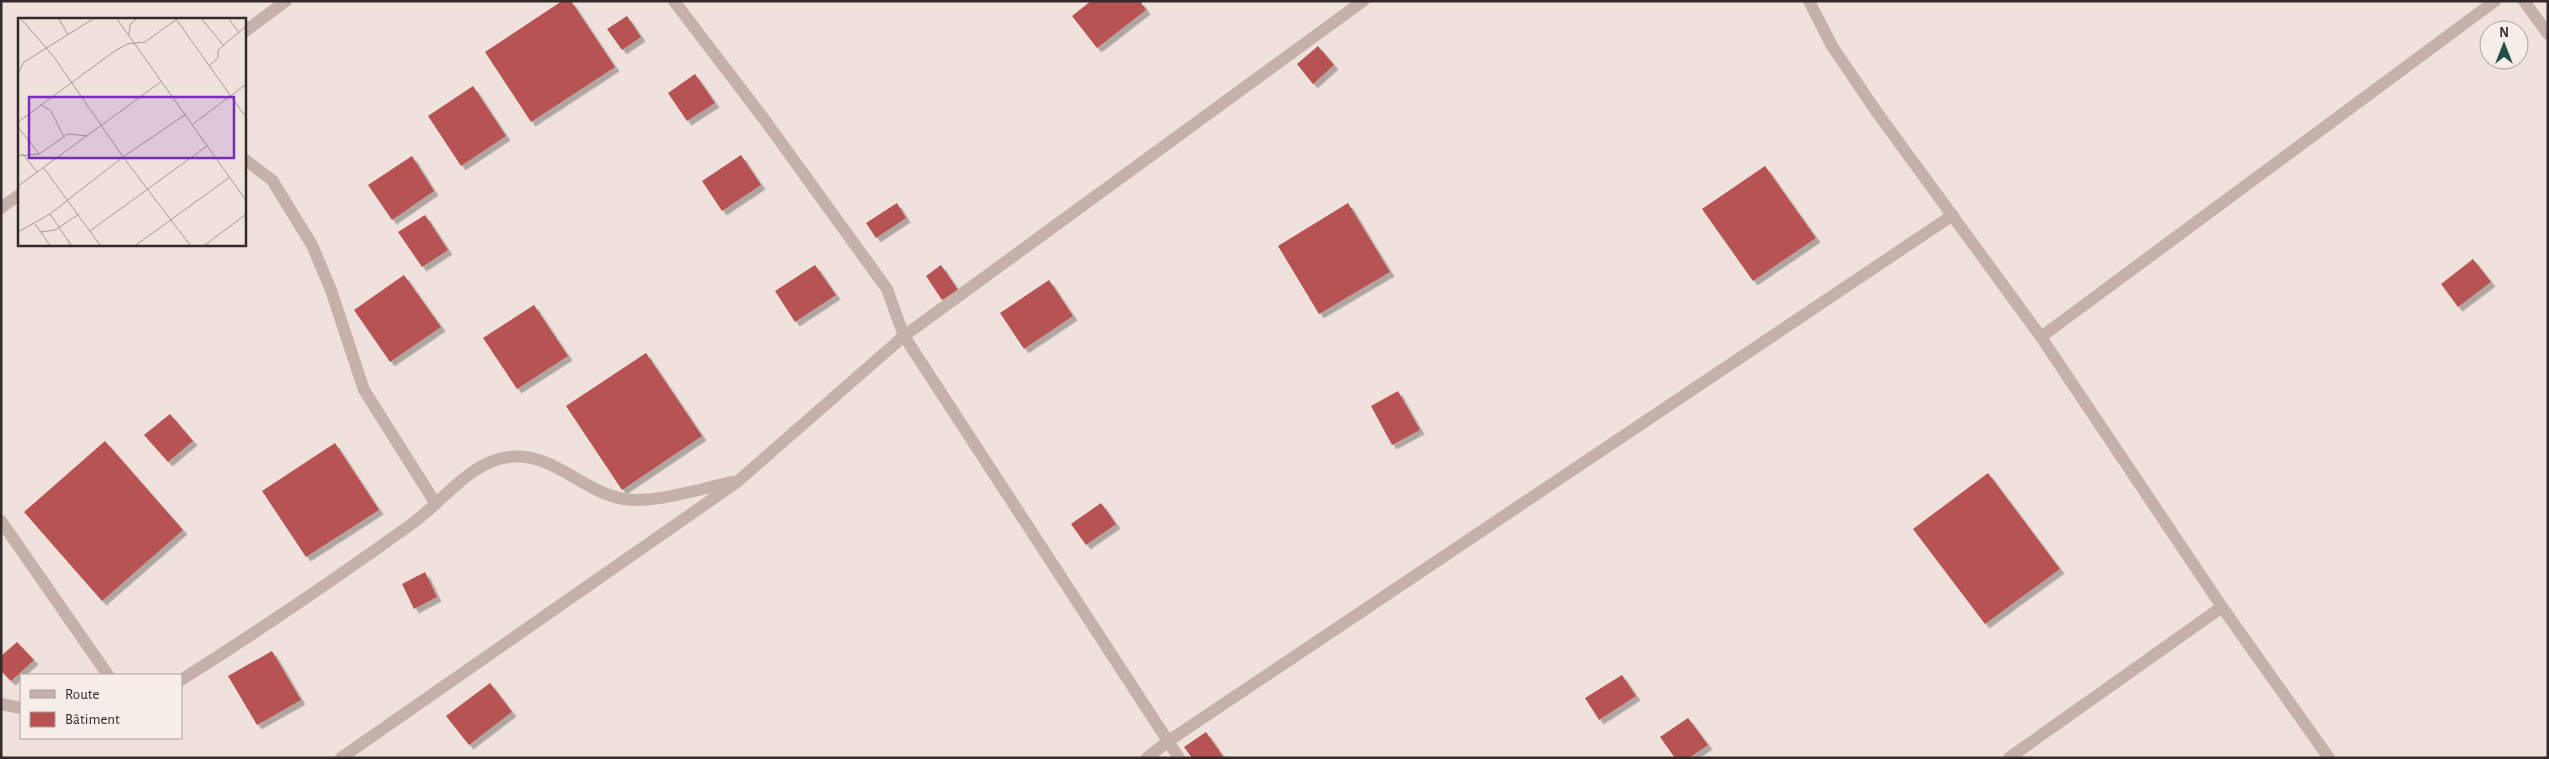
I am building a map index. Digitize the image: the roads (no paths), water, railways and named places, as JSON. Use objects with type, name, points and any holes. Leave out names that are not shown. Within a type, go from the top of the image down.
[{"type":"street","points":[[245,31],[286,1]]},
{"type":"street","points":[[674,1],[758,111],[886,288],[904,336],[1179,758]]},
{"type":"street","points":[[341,758],[738,482],[904,336],[1364,1]]},
{"type":"street","points":[[1810,1],[1832,46],[2041,337],[2222,608],[2330,758]]},
{"type":"street","points":[[2041,337],[2495,1]]},
{"type":"street","points":[[2524,1],[2548,34]]},
{"type":"street","points":[[245,160],[272,180],[312,245],[331,290],[364,390],[436,504]]},
{"type":"street","points":[[1,208],[18,196]]},
{"type":"street","points":[[1147,758],[1167,742],[1952,215]]},
{"type":"street","points":[[182,679],[361,559],[436,504],[486,463],[508,457],[529,457],[545,461],[609,495],[624,499],[660,497],[738,482]]},
{"type":"street","points":[[3,530],[107,674]]},
{"type":"street","points":[[2009,758],[2222,608]]},
{"type":"street","points":[[1,704],[20,708]]}]
